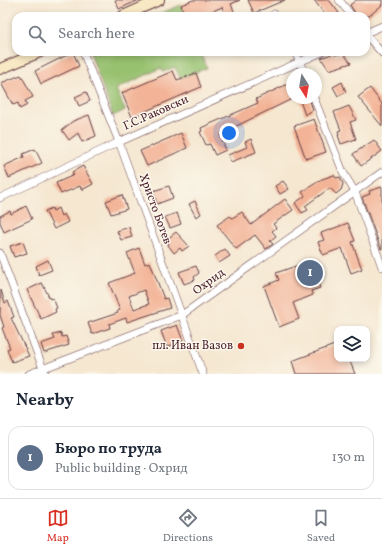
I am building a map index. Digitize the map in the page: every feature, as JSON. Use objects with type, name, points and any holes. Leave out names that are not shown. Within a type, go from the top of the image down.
[{"type":"street","points":[[132,12],[159,0]]},
{"type":"street","points":[[339,0],[349,12]]},
{"type":"street","points":[[370,32],[382,26]]},
{"type":"street","points":[[370,39],[382,54]]},
{"type":"street","points":[[0,69],[31,56]]},
{"type":"street","name":"Христо Ботев","points":[[85,56],[119,142],[203,374]]},
{"type":"street","points":[[297,56],[303,68]]},
{"type":"street","name":"Г.С.Раковски","points":[[0,198],[119,142],[312,56]]},
{"type":"street","points":[[316,104],[343,172],[355,192],[382,267]]},
{"type":"street","name":"Охрид","points":[[29,374],[44,371],[182,315],[382,172]]},
{"type":"street","points":[[0,253],[44,371]]},
{"type":"green space","points":[[181,5],[184,12],[164,12]]},
{"type":"green space","points":[[91,56],[202,56],[207,68],[180,78],[175,67],[163,72],[161,68],[116,89],[125,110],[113,116]]},
{"type":"building","points":[[115,0],[139,0],[119,9]]},
{"type":"building","points":[[193,0],[240,0],[231,4],[234,12],[224,12],[222,7],[211,12],[184,12],[181,5]]},
{"type":"building","points":[[248,0],[285,0],[256,12],[254,12]]},
{"type":"building","points":[[314,0],[329,0],[338,12],[323,12]]},
{"type":"building","points":[[356,0],[382,0],[382,5],[370,15],[370,12],[354,12],[350,5]]},
{"type":"building","points":[[65,56],[75,56],[79,66],[41,84],[35,71]]},
{"type":"building","points":[[326,56],[345,56],[351,63],[329,70],[321,58]]},
{"type":"building","points":[[173,71],[177,80],[196,73],[201,87],[132,117],[122,93]]},
{"type":"building","points":[[21,75],[33,97],[25,101],[27,105],[20,109],[18,103],[13,105],[1,83]]},
{"type":"building","points":[[342,82],[346,92],[338,96],[333,87]]},
{"type":"building","points":[[286,85],[286,102],[222,133],[220,136],[226,150],[215,155],[210,144],[206,145],[200,132],[202,131],[201,128],[258,103],[256,99]]},
{"type":"building","points":[[370,88],[382,104],[382,126],[358,97]]},
{"type":"building","points":[[86,92],[90,101],[79,106],[75,97]]},
{"type":"building","points":[[301,104],[311,104],[313,110],[305,115]]},
{"type":"building","points":[[349,106],[356,120],[350,122],[356,139],[341,144],[338,131],[341,130],[334,112]]},
{"type":"building","points":[[89,115],[96,136],[82,142],[78,133],[69,140],[62,130],[73,121]]},
{"type":"building","points":[[314,119],[326,152],[306,159],[294,126]]},
{"type":"building","points":[[181,133],[187,148],[147,166],[140,151]]},
{"type":"building","points":[[251,139],[256,152],[231,162],[228,155],[247,147],[245,142]]},
{"type":"building","points":[[374,140],[382,151],[361,166],[353,154]]},
{"type":"building","points":[[35,149],[42,163],[9,178],[4,166],[24,157],[23,154]]},
{"type":"building","points":[[83,166],[93,184],[82,190],[80,186],[61,194],[56,183],[74,175],[72,172]]},
{"type":"building","points":[[334,175],[336,178],[340,177],[341,179],[343,184],[341,190],[336,194],[330,188],[305,206],[308,210],[302,213],[295,203],[305,196],[302,192],[322,179]]},
{"type":"building","points":[[283,181],[289,189],[280,194],[275,186]]},
{"type":"building","points":[[169,186],[173,198],[157,204],[153,191]]},
{"type":"building","points":[[382,187],[381,249],[362,197],[370,194],[369,191]]},
{"type":"building","points":[[122,195],[127,209],[111,214],[106,201]]},
{"type":"building","points":[[285,199],[293,210],[273,224],[276,228],[272,231],[276,236],[270,241],[273,244],[266,249],[255,235],[236,249],[217,225],[230,216],[232,218],[242,212],[251,225]]},
{"type":"building","points":[[195,201],[201,214],[196,217],[189,204]]},
{"type":"building","points":[[26,206],[32,219],[4,232],[0,222],[0,216],[10,211],[11,214]]},
{"type":"building","points":[[52,208],[53,211],[58,208],[61,216],[64,214],[68,222],[54,229],[45,211]]},
{"type":"building","points":[[177,213],[181,224],[170,228],[165,217]]},
{"type":"building","points":[[348,223],[355,241],[352,242],[362,269],[351,273],[342,248],[323,255],[318,242],[324,240],[321,233]]},
{"type":"building","points":[[129,227],[132,237],[121,240],[117,231]]},
{"type":"building","points":[[176,232],[189,246],[182,251],[180,248],[174,253],[166,240]]},
{"type":"building","points":[[23,242],[27,253],[14,257],[10,246]]},
{"type":"building","points":[[139,248],[145,264],[150,262],[164,299],[167,298],[170,308],[127,322],[126,318],[109,324],[110,328],[92,334],[88,323],[118,313],[117,311],[120,310],[109,283],[135,273],[127,253]],"holes":[[[144,290],[149,304],[134,309],[129,296]]]},
{"type":"building","points":[[225,249],[230,256],[219,263],[215,256]]},
{"type":"building","points":[[48,260],[52,270],[39,275],[36,266]]},
{"type":"building","points":[[310,261],[320,288],[311,291],[313,295],[293,303],[299,319],[279,327],[264,286],[279,280],[276,273]]},
{"type":"building","points":[[196,266],[199,273],[194,277],[195,280],[184,284],[179,272]]},
{"type":"building","points":[[42,283],[50,299],[53,298],[57,308],[55,309],[56,312],[41,319],[27,290]]},
{"type":"building","points":[[1,290],[5,303],[8,301],[14,317],[11,318],[29,356],[12,362],[7,349],[10,348],[2,328],[4,327],[0,315]]},
{"type":"building","points":[[177,325],[183,341],[167,347],[161,331]]},
{"type":"building","points":[[61,333],[62,337],[66,336],[69,345],[44,353],[41,344],[55,339],[53,335]]},
{"type":"building","points":[[334,345],[334,362],[350,362],[355,374],[296,374],[292,361]]},
{"type":"place","name":"Бюро по труда","points":[[310,273]]},
{"type":"place","name":"пл. Иван Вазов","points":[[241,346]]}]
